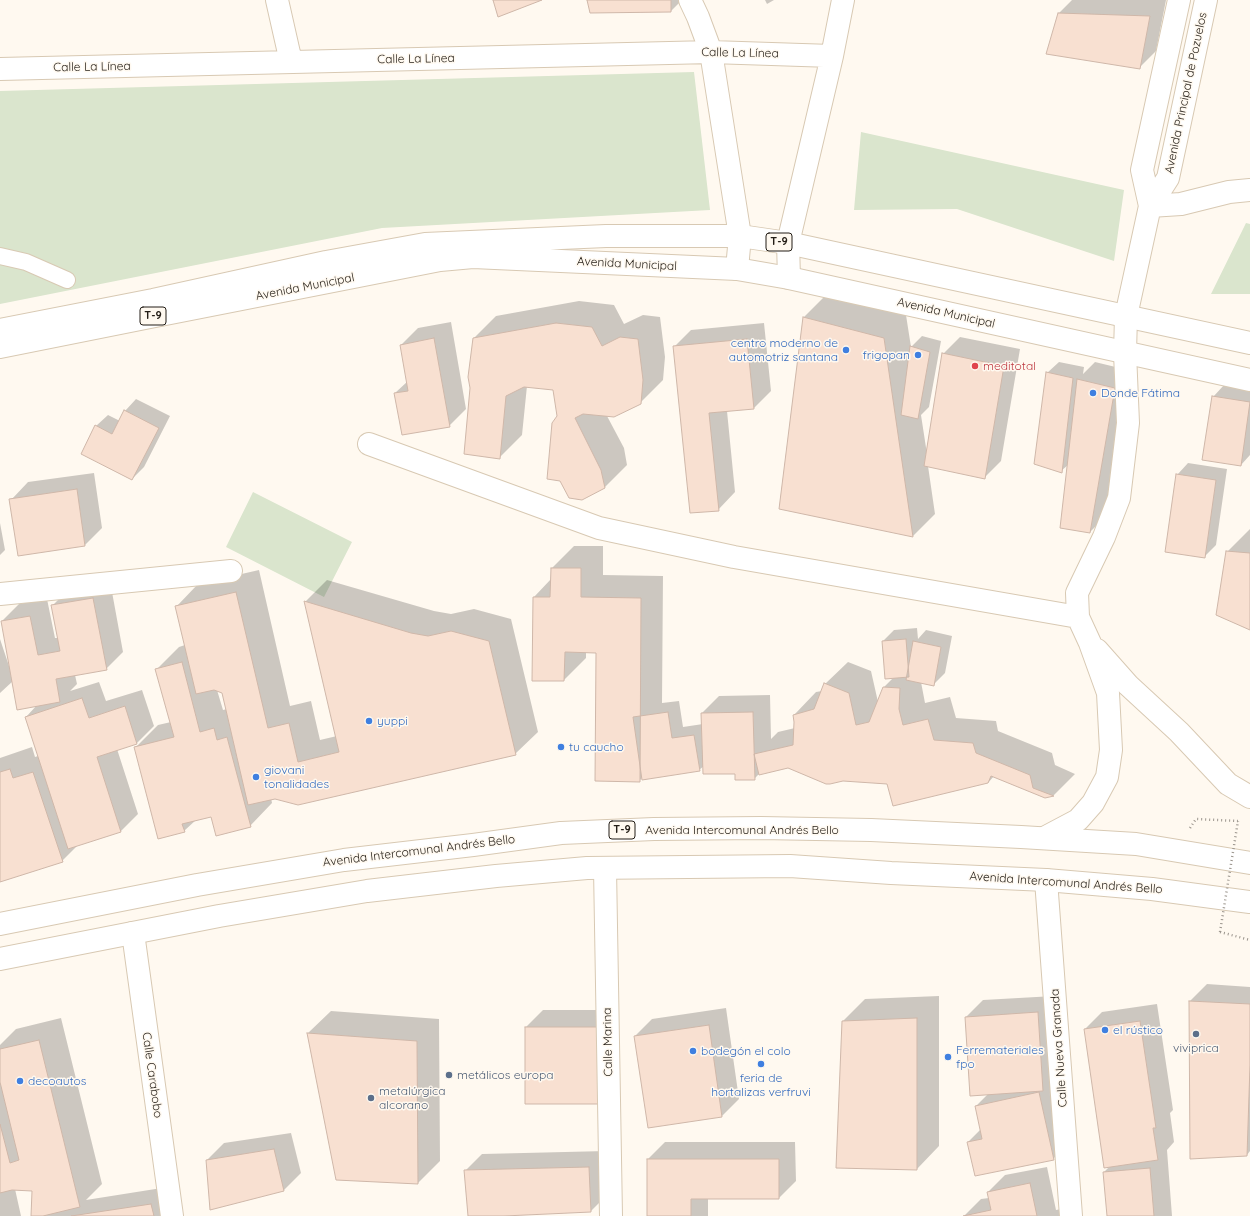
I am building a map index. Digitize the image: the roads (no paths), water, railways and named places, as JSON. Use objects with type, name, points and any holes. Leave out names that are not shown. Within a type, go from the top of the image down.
[{"type":"main road","points":[[277,0],[291,62]]},
{"type":"main road","points":[[690,0],[711,52],[740,236],[737,269]]},
{"type":"main road","points":[[789,278],[788,243],[832,56],[843,0]]},
{"type":"main road","name":"Avenida Principal de Pozuelos","points":[[1150,206],[1142,170],[1179,0]]},
{"type":"main road","name":"Avenida Principal de Pozuelos","points":[[1090,643],[1078,617],[1077,593],[1104,537],[1119,498],[1128,423],[1124,352],[1126,316],[1150,206],[1168,178],[1206,0]]},
{"type":"main road","name":"Calle La Línea","points":[[0,69],[711,52],[832,56]]},
{"type":"main road","points":[[1150,206],[1181,204],[1229,192],[1250,190]]},
{"type":"main road","name":"Avenida Municipal","points":[[0,347],[303,277],[425,244],[606,236],[740,236],[788,243],[1250,343]]},
{"type":"main road","name":"Avenida Municipal","points":[[0,330],[152,300],[303,277],[473,257],[737,269],[789,278],[1250,380]]},
{"type":"main road","points":[[369,444],[599,528],[734,557],[1078,617]]},
{"type":"main road","points":[[0,594],[231,571]]},
{"type":"main road","points":[[1090,643],[1128,685],[1179,732],[1228,784],[1250,797]]},
{"type":"main road","points":[[1044,838],[1078,820],[1093,803],[1107,778],[1111,750],[1108,693],[1090,643]]},
{"type":"main road","name":"Avenida Intercomunal Andrés Bello","points":[[0,924],[196,885],[344,860],[561,833],[654,829],[761,828],[870,830],[1136,844],[1250,862]]},
{"type":"main road","name":"Avenida Intercomunal Andrés Bello","points":[[0,959],[220,916],[366,892],[496,876],[586,868],[790,866],[891,873],[1046,880],[1152,888],[1250,902]]},
{"type":"main road","name":"Calle Marina","points":[[605,868],[611,1216]]},
{"type":"main road","name":"Calle Nueva Granada","points":[[1046,880],[1071,1216]]},
{"type":"main road","name":"Calle Carabobo","points":[[133,933],[172,1216]]},
{"type":"lane","points":[[0,256],[26,262],[67,280]]},
{"type":"place","name":"centro moderno de automotriz santana","points":[[846,350]]},
{"type":"place","name":"frigopan","points":[[918,355]]},
{"type":"place","name":"meditotal","points":[[975,366]]},
{"type":"place","name":"Donde Fátima","points":[[1093,393]]},
{"type":"place","name":"yuppi","points":[[369,721]]},
{"type":"place","name":"tu caucho","points":[[561,747]]},
{"type":"place","name":"giovani tonalidades","points":[[256,777]]},
{"type":"place","name":"el rústico","points":[[1105,1030]]},
{"type":"place","name":"viviprica","points":[[1196,1034]]},
{"type":"place","name":"bodegón el colo","points":[[693,1051]]},
{"type":"place","name":"Ferremateriales fpo","points":[[948,1057]]},
{"type":"place","name":"feria de hortalizas verfruvi","points":[[761,1064]]},
{"type":"place","name":"metálicos europa","points":[[449,1075]]},
{"type":"place","name":"decoautos","points":[[20,1081]]},
{"type":"place","name":"metalúrgica alcorano","points":[[371,1098]]}]
